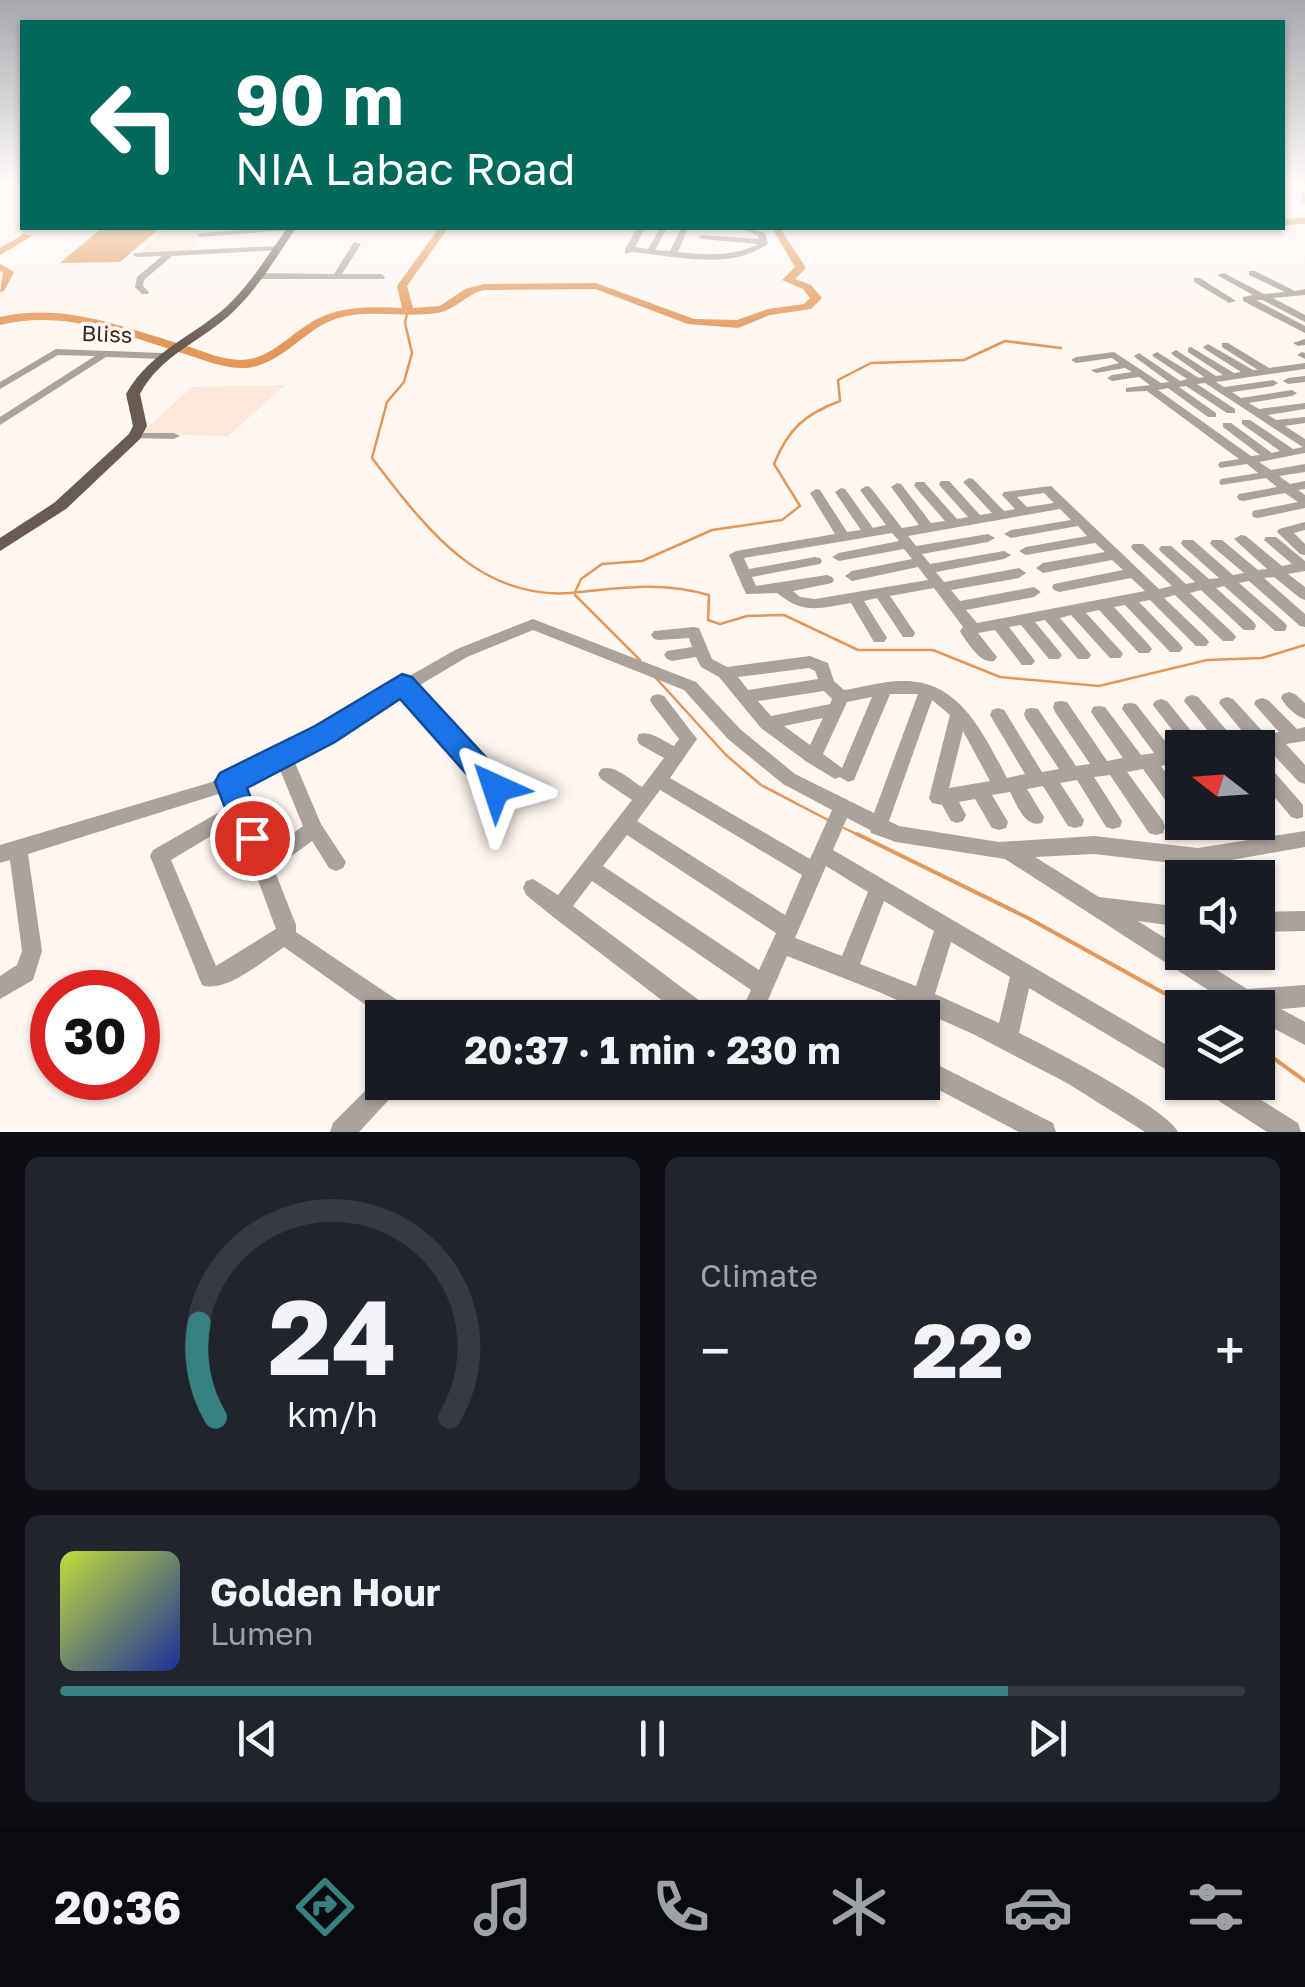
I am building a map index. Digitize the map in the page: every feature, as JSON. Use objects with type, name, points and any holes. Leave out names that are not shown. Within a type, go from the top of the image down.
[{"type":"main road","points":[[0,546],[60,506],[135,436],[140,426],[134,394],[172,350],[224,314],[258,276],[283,239]]},
{"type":"street","points":[[635,239],[629,250],[674,252],[701,239],[764,242]]},
{"type":"street","points":[[651,250],[657,239]]},
{"type":"street","points":[[674,252],[679,239]]},
{"type":"street","points":[[701,239],[756,250],[764,242]]},
{"type":"street","points":[[761,239],[764,242]]},
{"type":"street","points":[[336,277],[357,244]]},
{"type":"street","points":[[137,255],[171,250],[277,248]]},
{"type":"street","points":[[145,292],[139,287],[140,280],[171,250]]},
{"type":"street","points":[[1267,271],[1302,294]]},
{"type":"street","points":[[1252,273],[1302,294]]},
{"type":"street","points":[[1221,274],[1262,301],[1305,319]]},
{"type":"street","points":[[1236,274],[1305,309]]},
{"type":"street","points":[[258,276],[380,277]]},
{"type":"street","points":[[1208,276],[1248,299],[1262,301],[1276,315],[1305,330]]},
{"type":"street","points":[[1197,280],[1232,304],[1302,294]]},
{"type":"street","points":[[1232,304],[1248,299]]},
{"type":"street","points":[[1250,318],[1276,315]]},
{"type":"street","points":[[1266,326],[1291,323]]},
{"type":"street","points":[[1285,334],[1305,330]]},
{"type":"street","points":[[1225,344],[1270,371],[1288,375]]},
{"type":"street","points":[[1208,347],[1250,374]]},
{"type":"street","name":"Bliss","points":[[0,386],[56,352],[102,355],[172,350]]},
{"type":"street","points":[[1191,350],[1232,376]]},
{"type":"street","points":[[1176,353],[1177,386]]},
{"type":"street","points":[[0,422],[6,413],[102,355]]},
{"type":"street","points":[[1076,360],[1114,355],[1142,374],[1231,412]]},
{"type":"street","points":[[1157,355],[1177,386],[1249,460],[1305,502]]},
{"type":"street","points":[[1138,356],[1212,415]]},
{"type":"street","points":[[1240,401],[1288,375],[1303,358]]},
{"type":"street","points":[[1096,370],[1128,364]]},
{"type":"street","points":[[1130,390],[1270,371]]},
{"type":"street","points":[[1177,386],[1223,390],[1270,371]]},
{"type":"street","points":[[1112,378],[1142,374]]},
{"type":"street","points":[[1223,390],[1274,424],[1299,435],[1305,447],[1224,465]]},
{"type":"street","points":[[1257,412],[1305,406]]},
{"type":"street","points":[[1274,424],[1305,420]]},
{"type":"street","points":[[1246,422],[1291,453]]},
{"type":"street","points":[[1227,425],[1270,457]]},
{"type":"street","points":[[135,436],[174,436]]},
{"type":"street","points":[[1224,482],[1305,468]]},
{"type":"street","points":[[970,482],[1000,516]]},
{"type":"street","points":[[944,484],[977,520]]},
{"type":"street","points":[[1243,498],[1305,485]]},
{"type":"street","points":[[920,486],[954,524]]},
{"type":"street","points":[[896,488],[928,528]]},
{"type":"street","points":[[1024,512],[1008,495],[1046,488],[1201,642]]},
{"type":"street","points":[[866,490],[972,629]]},
{"type":"street","points":[[840,492],[869,532]]},
{"type":"street","points":[[816,493],[843,536]]},
{"type":"street","points":[[1258,514],[1305,502]]},
{"type":"street","points":[[852,576],[911,548],[928,528],[1063,505]]},
{"type":"street","points":[[1011,534],[1080,522]]},
{"type":"street","points":[[1304,564],[1284,532],[1305,526]]},
{"type":"street","points":[[827,580],[757,593],[748,588],[736,555],[869,532],[911,548],[1004,554]]},
{"type":"street","points":[[839,557],[988,538]]},
{"type":"street","points":[[1026,551],[1098,538]]},
{"type":"street","points":[[1241,540],[1305,595]]},
{"type":"street","points":[[1270,540],[1304,564]]},
{"type":"street","points":[[1188,543],[1280,628]]},
{"type":"street","points":[[1217,543],[1305,622]]},
{"type":"street","points":[[1138,547],[1228,637]]},
{"type":"street","points":[[1166,548],[1249,626]]},
{"type":"street","points":[[1042,568],[1115,555]]},
{"type":"street","points":[[744,574],[815,561]]},
{"type":"street","points":[[989,658],[967,631],[1304,564]]},
{"type":"street","points":[[1059,587],[1134,573]]},
{"type":"street","points":[[780,588],[796,601],[827,602],[1019,574]]},
{"type":"street","points":[[956,607],[1034,592]]},
{"type":"street","points":[[881,593],[908,632]]},
{"type":"street","points":[[854,598],[879,638]]},
{"type":"street","points":[[1128,600],[1175,648]]},
{"type":"street","points":[[827,602],[837,620]]},
{"type":"street","points":[[1102,604],[1144,649]]},
{"type":"street","points":[[1075,610],[1115,654]]},
{"type":"street","points":[[1049,614],[1083,655]]},
{"type":"street","points":[[1024,620],[1054,655]]},
{"type":"street","points":[[0,988],[26,972],[32,951],[9,852],[230,782],[283,756],[402,684],[462,653],[533,624],[690,686],[734,734],[837,818],[896,834],[1007,850],[1094,846],[1198,857],[1305,839]]},
{"type":"street","points":[[998,624],[1027,661]]},
{"type":"street","points":[[659,634],[694,632],[700,652],[714,670],[725,674],[810,662],[822,667],[838,703]]},
{"type":"street","points":[[672,655],[700,652]]},
{"type":"street","points":[[725,674],[767,723],[842,774],[883,690]]},
{"type":"street","points":[[402,684],[496,788]]},
{"type":"street","points":[[744,697],[827,684]]},
{"type":"street","points":[[767,723],[883,690],[912,686],[927,691],[959,712],[1008,785],[1035,817]]},
{"type":"street","points":[[878,827],[927,691]]},
{"type":"street","points":[[1289,698],[1305,713]]},
{"type":"street","points":[[559,909],[689,739],[658,700]]},
{"type":"street","points":[[1192,702],[1219,730]]},
{"type":"street","points":[[813,757],[838,703]]},
{"type":"street","points":[[1227,703],[1255,730]]},
{"type":"street","points":[[1262,704],[1301,736]]},
{"type":"street","points":[[1161,705],[1182,730]]},
{"type":"street","points":[[1061,707],[1156,827]]},
{"type":"street","points":[[1130,709],[1165,744]]},
{"type":"street","points":[[959,712],[938,798],[1165,759]]},
{"type":"street","points":[[1099,712],[1165,790]]},
{"type":"street","points":[[1032,714],[1113,821]]},
{"type":"street","points":[[998,715],[1074,820]]},
{"type":"street","points":[[1275,740],[1301,736]]},
{"type":"street","points":[[645,739],[676,756]]},
{"type":"street","points":[[1275,750],[1305,778]]},
{"type":"street","points":[[283,756],[314,829],[336,862]]},
{"type":"street","points":[[607,774],[644,798]]},
{"type":"street","points":[[658,780],[818,863],[879,888],[1165,1056]]},
{"type":"street","points":[[230,782],[286,925],[285,936]]},
{"type":"street","points":[[1275,785],[1297,811]]},
{"type":"street","points":[[979,790],[999,822]]},
{"type":"street","points":[[947,796],[958,815]]},
{"type":"street","points":[[240,809],[160,856],[210,976],[220,976],[285,936]]},
{"type":"street","points":[[760,1000],[837,818]]},
{"type":"street","points":[[624,823],[786,937],[848,969],[922,997],[1098,1084],[1166,1132]]},
{"type":"street","points":[[263,866],[314,829]]},
{"type":"street","points":[[1007,850],[1228,990]]},
{"type":"street","points":[[590,868],[764,986]]},
{"type":"street","points":[[533,888],[680,1000]]},
{"type":"street","points":[[848,969],[879,888]]},
{"type":"street","points":[[1090,906],[1165,915]]},
{"type":"street","points":[[1275,922],[1305,922]]},
{"type":"street","points":[[922,997],[946,927]]},
{"type":"street","points":[[285,936],[378,1000]]},
{"type":"street","points":[[1007,1038],[1022,972]]},
{"type":"street","points":[[1275,1001],[1305,996]]},
{"type":"street","points":[[1275,1017],[1305,1034]]},
{"type":"street","points":[[940,1077],[1044,1132]]},
{"type":"street","points":[[342,1132],[373,1100]]},
{"type":"street","points":[[1238,1100],[1289,1132]]},
{"type":"shaded area","points":[[89,239],[147,239],[120,262],[60,263]]},
{"type":"shaded area","points":[[154,239],[197,239],[191,251],[138,254]]},
{"type":"shaded area","points":[[285,385],[228,436],[140,434],[192,387]]},
{"type":"waterway","points":[[0,252],[22,239]]},
{"type":"waterway","points":[[408,309],[402,286],[435,239]]},
{"type":"waterway","points":[[0,321],[22,316],[71,318],[244,364],[268,358],[330,317],[359,311],[442,309],[469,291],[484,287],[596,286],[692,322],[738,324],[768,312],[807,307],[816,298],[807,287],[787,280],[801,268],[783,239]]},
{"type":"waterway","points":[[0,267],[9,272],[0,289]]},
{"type":"waterway","points":[[408,309],[405,323],[412,353],[404,382],[387,402],[372,458],[413,510],[459,556],[485,574],[513,586],[545,593],[676,588],[709,595],[708,620],[720,624],[747,616],[784,615],[858,650],[933,650],[1000,677],[1099,686],[1207,660],[1262,658],[1305,645]]},
{"type":"waterway","points":[[575,592],[581,579],[602,564],[642,561],[712,530],[782,520],[800,506],[774,464],[785,441],[807,417],[840,401],[838,380],[871,363],[964,360],[1005,341],[1061,348]]},
{"type":"waterway","points":[[575,595],[640,660]]},
{"type":"waterway","points":[[655,677],[726,755],[761,785],[828,820]]},
{"type":"waterway","points":[[844,828],[862,837]]},
{"type":"waterway","points":[[857,834],[1028,918],[1165,994]]},
{"type":"waterway","points":[[1275,1059],[1305,1081]]},
{"type":"route","points":[[252,838],[230,782],[325,734],[402,684],[496,788]]}]
